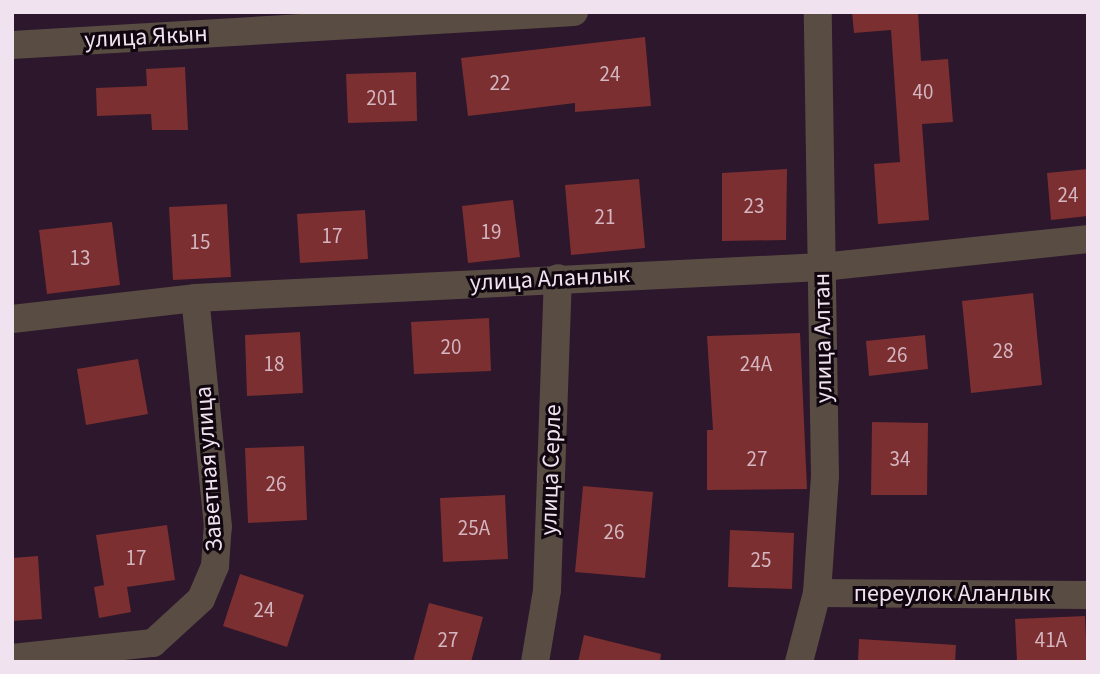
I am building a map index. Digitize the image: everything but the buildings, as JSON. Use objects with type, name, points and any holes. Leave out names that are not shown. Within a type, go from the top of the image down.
[{"type":"street","name":"улица Якын","points":[[12,45],[574,12]]},
{"type":"street","name":"улица Алтан","points":[[799,662],[817,593],[825,476],[818,12]]},
{"type":"street","name":"улица Аланлык","points":[[12,319],[195,298],[822,267],[1088,239]]},
{"type":"street","name":"улица Серле","points":[[535,662],[547,590],[558,278]]},
{"type":"street","name":"Заветная улица","points":[[12,658],[153,643],[201,599],[215,566],[218,527],[195,298]]},
{"type":"street","name":"переулок Аланлык","points":[[817,593],[1088,595]]}]
